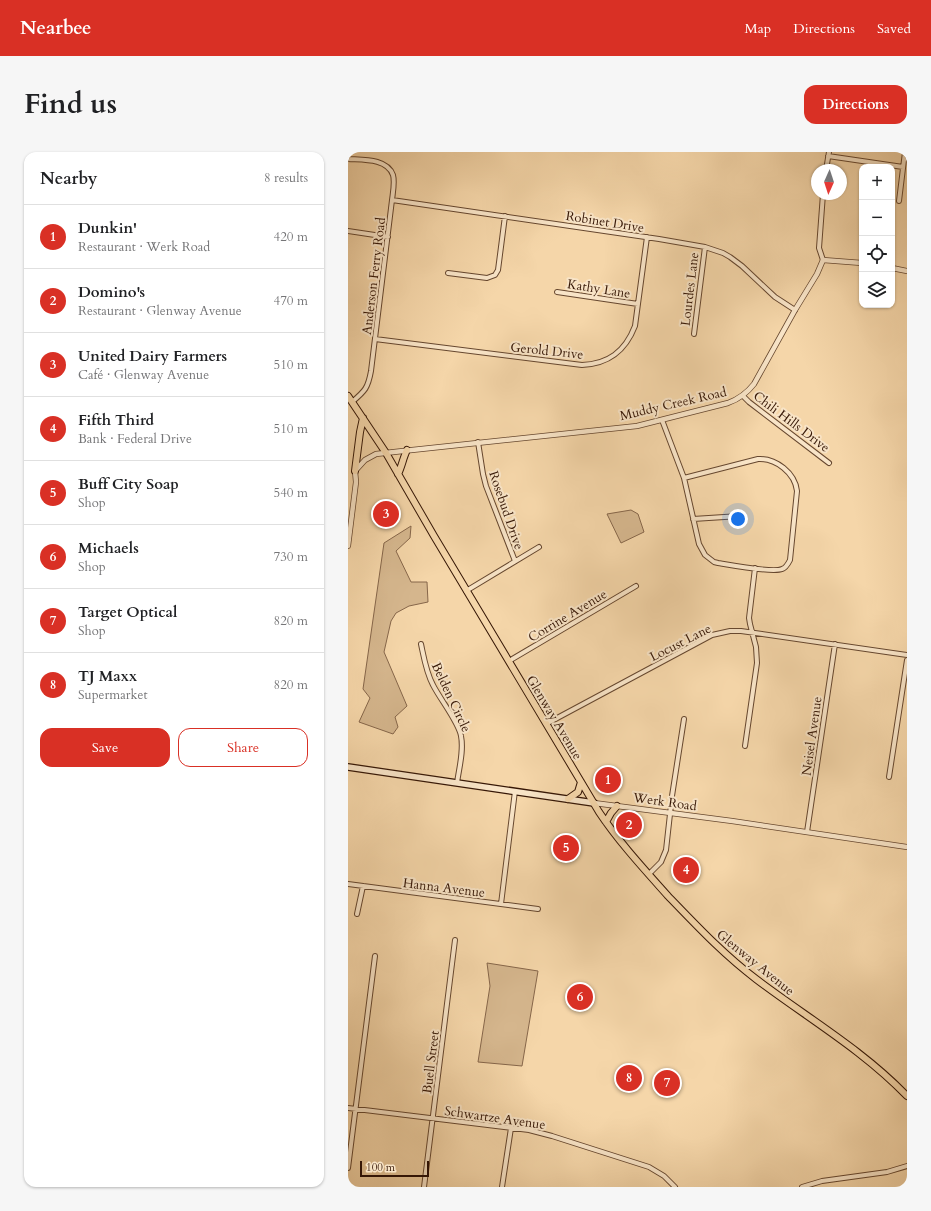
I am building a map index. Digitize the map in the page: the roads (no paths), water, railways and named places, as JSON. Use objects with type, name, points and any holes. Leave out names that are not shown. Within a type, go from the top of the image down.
[{"type":"main road","name":"Glenway Avenue","points":[[348,396],[386,453],[466,591],[546,724],[606,822],[618,838],[705,935],[722,951],[757,980],[852,1049],[888,1078],[907,1096]]},
{"type":"main road","points":[[355,471],[363,418]]},
{"type":"main road","points":[[398,474],[402,467],[403,458],[407,450]]},
{"type":"main road","name":"Werk Road","points":[[348,767],[594,802]]},
{"type":"main road","points":[[568,799],[578,792],[581,782]]},
{"type":"main road","points":[[606,822],[617,806]]},
{"type":"street","points":[[899,201],[905,152]]},
{"type":"street","points":[[827,164],[829,154],[903,168]]},
{"type":"street","name":"Anderson Ferry Road","points":[[348,159],[376,161],[386,166],[393,175],[388,237],[369,380],[363,394],[352,402]]},
{"type":"street","name":"Robinet Drive","points":[[392,200],[690,243],[705,247],[723,253],[737,262],[776,297],[795,310]]},
{"type":"street","points":[[823,200],[819,248],[823,260],[859,263]]},
{"type":"street","points":[[448,272],[487,278],[495,275],[498,270],[505,216]]},
{"type":"street","points":[[348,231],[388,237]]},
{"type":"street","name":"Gerold Drive","points":[[375,339],[582,365],[591,365],[601,362],[617,353],[627,342],[634,326],[647,237]]},
{"type":"street","name":"Lourdes Lane","points":[[694,334],[705,247]]},
{"type":"street","name":"Muddy Creek Road","points":[[355,471],[368,457],[376,454],[637,426],[728,403],[742,396],[754,384],[817,274],[823,260]]},
{"type":"street","points":[[895,269],[907,271]]},
{"type":"street","name":"Kathy Lane","points":[[557,292],[638,304]]},
{"type":"street","name":"Chili Hills Drive","points":[[742,396],[829,463]]},
{"type":"street","points":[[662,420],[684,478],[699,544],[708,558],[718,563],[755,568],[778,570],[785,568],[789,563],[797,491],[792,476],[778,464],[762,459],[684,478]]},
{"type":"street","name":"Rosebud Drive","points":[[478,442],[486,486],[515,561]]},
{"type":"street","points":[[348,546],[356,482],[355,471]]},
{"type":"street","points":[[693,519],[740,516]]},
{"type":"street","points":[[466,591],[539,547]]},
{"type":"street","points":[[745,746],[757,663],[756,647],[749,618],[755,568]]},
{"type":"street","name":"Corrine Avenue","points":[[509,661],[636,586]]},
{"type":"street","name":"Locust Lane","points":[[546,724],[712,635],[730,631],[741,631],[907,654]]},
{"type":"street","name":"Belden Circle","points":[[421,644],[425,665],[429,676],[462,737],[462,750],[457,782]]},
{"type":"street","name":"Neisel Avenue","points":[[807,832],[835,644]]},
{"type":"street","points":[[889,777],[907,660]]},
{"type":"street","points":[[649,874],[661,862],[665,854],[684,719]]},
{"type":"street","points":[[500,904],[514,791]]},
{"type":"street","name":"Werk Road","points":[[594,802],[907,846]]},
{"type":"street","name":"Hanna Avenue","points":[[348,884],[538,908]]},
{"type":"street","points":[[357,914],[363,886]]},
{"type":"street","name":"Buell Street","points":[[424,1187],[456,940]]},
{"type":"street","points":[[348,1168],[375,956]]},
{"type":"street","name":"Schwartze Avenue","points":[[348,1108],[542,1133],[649,1167],[664,1176],[675,1187]]},
{"type":"street","points":[[502,1187],[511,1128]]},
{"type":"street","points":[[802,1187],[822,1181],[887,1172],[907,1166]]},
{"type":"place","name":"United Dairy Farmers","points":[[386,514]]},
{"type":"place","name":"Dunkin'","points":[[608,780]]},
{"type":"place","name":"Domino's","points":[[629,825]]},
{"type":"place","name":"Buff City Soap","points":[[566,848]]},
{"type":"place","name":"Fifth Third","points":[[686,870]]},
{"type":"place","name":"Michaels","points":[[580,997]]},
{"type":"place","name":"TJ Maxx","points":[[629,1078]]},
{"type":"place","name":"Target Optical","points":[[667,1083]]}]
